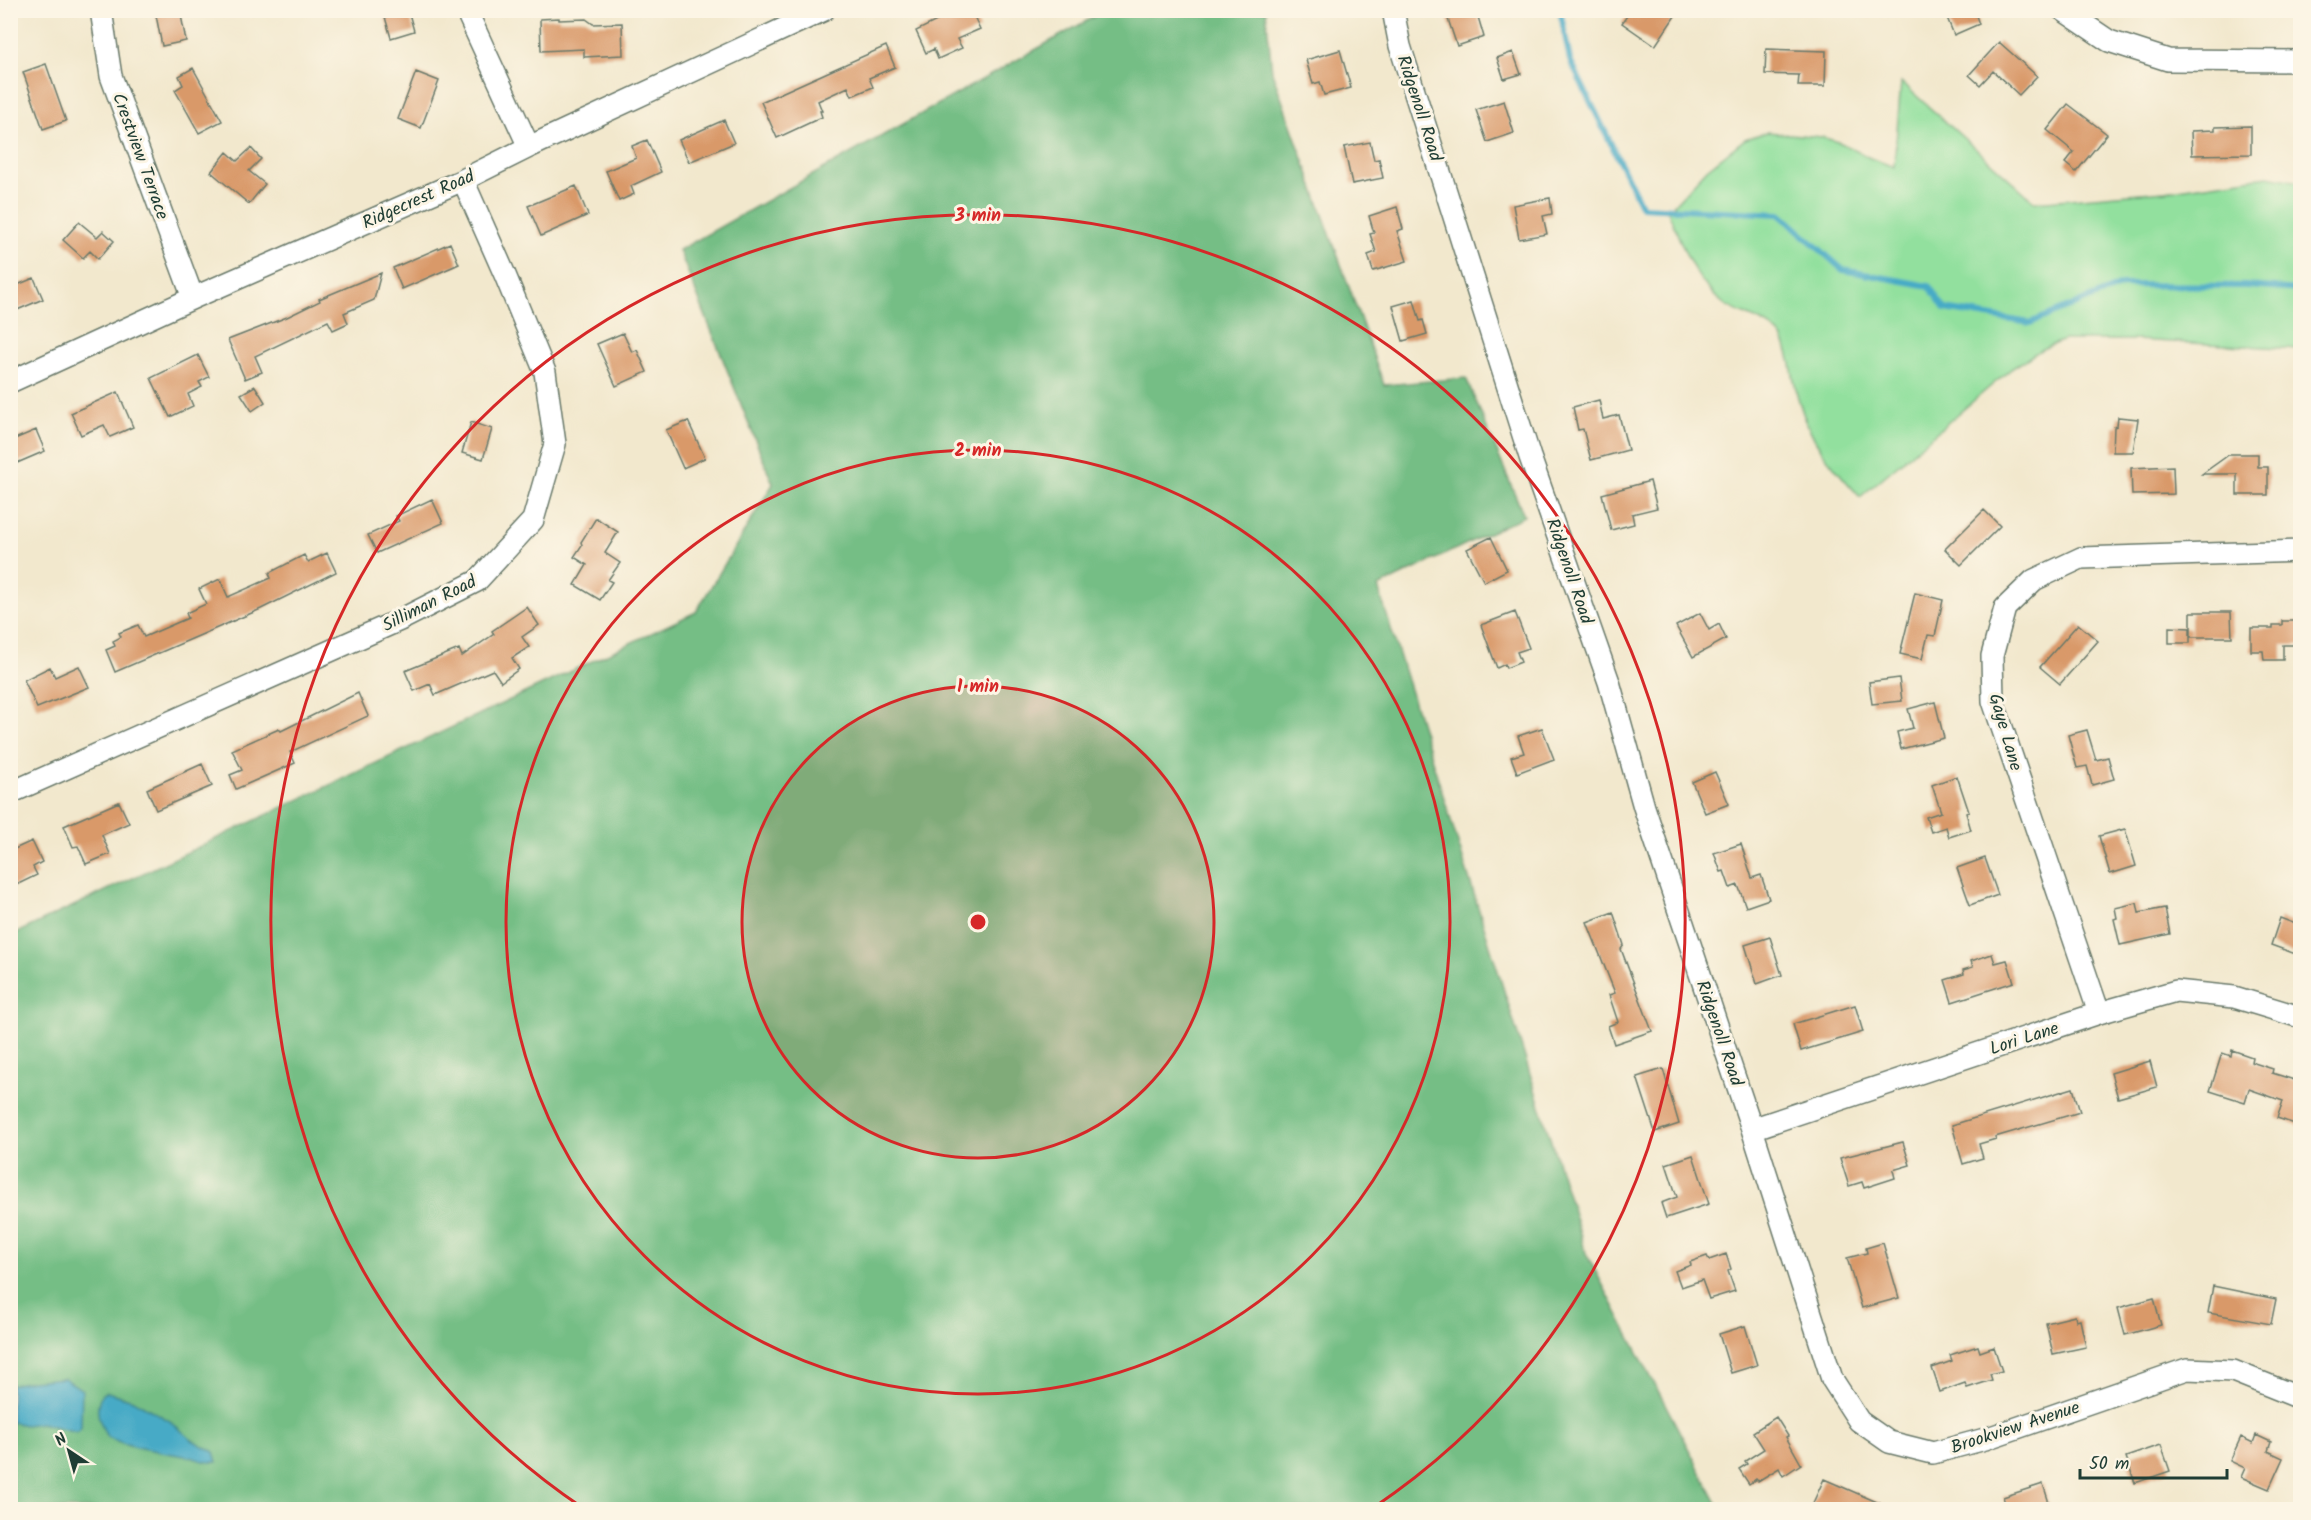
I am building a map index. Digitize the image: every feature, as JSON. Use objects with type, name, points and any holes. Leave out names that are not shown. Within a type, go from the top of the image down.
[{"type":"street","name":"Crestview Terrace","points":[[102,10],[111,76],[193,298]]},
{"type":"street","points":[[466,10],[529,147]]},
{"type":"street","name":"Ridgecrest Road","points":[[10,382],[193,298],[463,180],[824,10]]},
{"type":"street","name":"Ridgenoll Road","points":[[1393,10],[1400,46],[1530,457],[1609,682],[1644,807],[1752,1129]]},
{"type":"street","points":[[2063,10],[2109,41],[2168,60],[2301,61]]},
{"type":"street","name":"Silliman Road","points":[[10,793],[400,620],[477,581],[533,520],[555,444],[545,372],[506,275],[463,180]]},
{"type":"street","name":"Gaye Lane","points":[[2099,1013],[1994,701],[1992,656],[2006,608],[2034,580],[2081,558],[2301,551]]},
{"type":"street","name":"Lori Lane","points":[[1752,1129],[2099,1013],[2176,991],[2234,997],[2301,1017]]},
{"type":"street","name":"Brookview Avenue","points":[[1752,1129],[1832,1379],[1859,1421],[1889,1442],[1934,1453],[1985,1439],[2187,1369],[2233,1371],[2301,1398]]},
{"type":"green space","points":[[1104,11],[1266,11],[1272,72],[1384,385],[1466,378],[1524,516],[1378,587],[1586,1253],[1720,1509],[11,1509],[10,936],[696,612],[773,484],[679,250]]},
{"type":"green space","points":[[1901,82],[2035,202],[2165,191],[2268,176],[2300,182],[2300,349],[2135,340],[2064,340],[2042,349],[2011,369],[1860,497],[1823,453],[1810,430],[1797,393],[1789,354],[1783,339],[1772,328],[1731,308],[1713,295],[1696,273],[1668,211],[1707,169],[1745,139],[1767,132],[1822,137],[1894,167]]},
{"type":"water","points":[[64,1378],[82,1390],[81,1428],[77,1432],[41,1423],[25,1425],[11,1422],[11,1385]]},
{"type":"water","points":[[107,1392],[133,1400],[170,1421],[192,1440],[214,1452],[217,1462],[207,1462],[138,1447],[107,1437],[100,1421],[98,1406],[102,1394]]},
{"type":"building","points":[[155,10],[180,10],[186,41],[162,46]]},
{"type":"building","points":[[383,10],[408,10],[414,31],[391,38]]},
{"type":"building","points":[[959,10],[971,10],[980,29],[957,39],[962,48],[938,59],[934,49],[926,53],[916,31]]},
{"type":"building","points":[[1445,10],[1476,10],[1484,37],[1457,46]]},
{"type":"building","points":[[1631,10],[1679,10],[1655,46],[1622,23]]},
{"type":"building","points":[[1944,10],[1974,10],[1979,24],[1954,35]]},
{"type":"building","points":[[559,18],[559,20],[586,19],[593,24],[622,23],[623,55],[584,57],[584,49],[541,51],[540,19]]},
{"type":"building","points":[[1999,42],[2037,76],[2019,95],[1993,71],[1980,85],[1969,75]]},
{"type":"building","points":[[886,46],[895,67],[869,78],[873,87],[852,96],[848,87],[818,101],[822,117],[777,138],[761,102]]},
{"type":"building","points":[[1766,49],[1826,51],[1825,86],[1798,86],[1799,75],[1765,74]]},
{"type":"building","points":[[1340,50],[1351,88],[1324,95],[1320,82],[1313,84],[1306,60]]},
{"type":"building","points":[[1513,52],[1521,74],[1504,79],[1497,58]]},
{"type":"building","points":[[46,64],[66,121],[43,129],[23,72]]},
{"type":"building","points":[[193,68],[222,121],[199,133],[175,90],[183,85],[179,76]]},
{"type":"building","points":[[416,72],[439,81],[421,128],[398,119]]},
{"type":"building","points":[[1504,101],[1514,133],[1487,142],[1476,110]]},
{"type":"building","points":[[2068,104],[2107,134],[2076,172],[2065,163],[2074,152],[2047,130]]},
{"type":"building","points":[[724,120],[734,143],[689,162],[679,140]]},
{"type":"building","points":[[2251,126],[2251,154],[2192,155],[2191,131],[2215,130],[2215,127]]},
{"type":"building","points":[[647,140],[661,172],[631,186],[634,194],[619,201],[606,171],[636,158],[632,146]]},
{"type":"building","points":[[1370,142],[1374,160],[1379,159],[1383,178],[1352,184],[1344,147]]},
{"type":"building","points":[[251,148],[261,159],[249,171],[265,184],[249,204],[211,172],[227,152],[237,161]]},
{"type":"building","points":[[576,186],[588,215],[541,236],[528,206]]},
{"type":"building","points":[[1550,198],[1552,214],[1543,216],[1547,234],[1519,239],[1513,205]]},
{"type":"building","points":[[1397,207],[1403,229],[1397,231],[1407,261],[1373,271],[1368,255],[1376,252],[1370,234],[1374,233],[1369,216]]},
{"type":"building","points":[[79,222],[97,237],[103,231],[114,241],[98,259],[90,251],[83,258],[63,240]]},
{"type":"building","points":[[450,243],[459,264],[402,289],[393,268]]},
{"type":"building","points":[[381,273],[374,300],[344,313],[348,323],[333,330],[328,321],[255,356],[262,372],[245,379],[228,340],[287,317],[320,301],[319,299]]},
{"type":"building","points":[[34,278],[43,299],[10,313],[10,288]]},
{"type":"building","points":[[1414,300],[1420,321],[1423,320],[1427,334],[1403,341],[1393,306]]},
{"type":"building","points":[[623,333],[632,352],[637,350],[647,372],[616,386],[597,344]]},
{"type":"building","points":[[198,355],[209,377],[199,382],[202,387],[188,394],[193,406],[170,417],[151,378]]},
{"type":"building","points":[[255,386],[265,402],[252,411],[241,394]]},
{"type":"building","points":[[118,392],[133,427],[110,437],[104,425],[81,435],[71,413]]},
{"type":"building","points":[[1599,400],[1603,419],[1619,415],[1628,450],[1591,460],[1583,429],[1578,430],[1573,407]]},
{"type":"building","points":[[2118,417],[2138,419],[2133,452],[2113,452],[2114,427],[2117,426]]},
{"type":"building","points":[[688,421],[705,458],[683,468],[666,430]]},
{"type":"building","points":[[471,422],[492,429],[483,459],[462,453]]},
{"type":"building","points":[[36,430],[45,451],[10,466],[10,441]]},
{"type":"building","points":[[2230,454],[2258,454],[2258,467],[2268,467],[2268,495],[2237,495],[2237,474],[2202,474]]},
{"type":"building","points":[[2173,466],[2174,494],[2132,495],[2131,468]]},
{"type":"building","points":[[1650,481],[1657,508],[1632,514],[1634,524],[1611,530],[1602,494]]},
{"type":"building","points":[[432,499],[443,523],[377,553],[368,535],[399,521],[396,516]]},
{"type":"building","points":[[1984,510],[2000,526],[1961,565],[1945,549]]},
{"type":"building","points":[[596,518],[618,532],[605,553],[620,563],[608,580],[612,582],[600,600],[575,585],[587,565],[574,557]]},
{"type":"building","points":[[1491,537],[1507,570],[1484,582],[1467,549]]},
{"type":"building","points":[[327,553],[336,572],[261,609],[115,672],[106,650],[115,646],[113,641],[121,637],[119,633],[138,625],[144,637],[188,618],[186,613],[206,604],[199,589],[220,579],[228,597],[271,578],[269,573],[304,555],[308,562]]},
{"type":"building","points":[[1915,593],[1943,600],[1935,636],[1928,635],[1922,659],[1900,654]]},
{"type":"building","points":[[527,607],[539,625],[522,637],[529,647],[512,658],[519,669],[501,682],[493,670],[435,695],[430,684],[414,691],[405,671],[459,649],[462,656],[494,634],[492,631]]},
{"type":"building","points":[[1515,612],[1529,648],[1517,652],[1521,662],[1506,668],[1505,664],[1497,668],[1481,625]]},
{"type":"building","points":[[2191,612],[2231,612],[2232,637],[2191,637]]},
{"type":"building","points":[[1700,613],[1709,630],[1719,624],[1726,639],[1693,657],[1676,626]]},
{"type":"building","points":[[2282,621],[2301,621],[2301,645],[2283,645],[2283,660],[2264,660],[2263,651],[2251,651],[2251,628],[2273,628],[2273,625],[2282,625]]},
{"type":"building","points":[[2078,624],[2098,641],[2060,684],[2040,667]]},
{"type":"building","points":[[2169,627],[2190,628],[2190,643],[2169,643]]},
{"type":"building","points":[[79,666],[89,687],[37,708],[24,680],[50,667],[55,677]]},
{"type":"building","points":[[1899,678],[1902,701],[1872,704],[1869,682]]},
{"type":"building","points":[[358,693],[368,716],[290,752],[295,763],[236,789],[230,775],[242,770],[232,750],[279,729],[281,731]]},
{"type":"building","points":[[1935,702],[1944,738],[1901,749],[1897,732],[1913,728],[1908,709]]},
{"type":"building","points":[[1542,728],[1554,759],[1517,773],[1511,757],[1524,753],[1518,736]]},
{"type":"building","points":[[2087,730],[2096,760],[2108,757],[2114,779],[2092,785],[2087,766],[2077,768],[2068,735]]},
{"type":"building","points":[[202,764],[212,786],[156,810],[147,789]]},
{"type":"building","points":[[1715,772],[1729,804],[1705,813],[1692,782]]},
{"type":"building","points":[[1957,776],[1969,812],[1966,813],[1971,830],[1949,837],[1946,827],[1931,832],[1926,817],[1941,812],[1932,785]]},
{"type":"building","points":[[119,802],[129,823],[102,835],[110,854],[86,864],[78,846],[73,847],[64,826]]},
{"type":"building","points":[[2125,829],[2136,866],[2110,874],[2099,836]]},
{"type":"building","points":[[32,841],[42,862],[33,867],[37,875],[10,888],[10,851]]},
{"type":"building","points":[[1741,844],[1752,878],[1761,875],[1769,899],[1746,907],[1738,885],[1730,888],[1714,853]]},
{"type":"building","points":[[1985,858],[1998,895],[1970,905],[1957,868]]},
{"type":"building","points":[[2137,903],[2139,913],[2165,908],[2170,934],[2120,945],[2114,919],[2117,918],[2115,908]]},
{"type":"building","points":[[1613,912],[1624,945],[1621,949],[1652,1031],[1614,1044],[1608,1026],[1618,1022],[1609,995],[1615,993],[1587,922]]},
{"type":"building","points":[[2280,918],[2301,926],[2301,956],[2271,945]]},
{"type":"building","points":[[1770,937],[1782,975],[1757,984],[1745,945]]},
{"type":"building","points":[[1992,954],[1995,963],[2007,960],[2014,982],[1952,1002],[1945,980],[1964,974],[1963,970],[1973,967],[1971,961]]},
{"type":"building","points":[[1855,1005],[1863,1032],[1801,1051],[1793,1024]]},
{"type":"building","points":[[2232,1050],[2252,1057],[2251,1062],[2273,1069],[2272,1073],[2301,1082],[2301,1126],[2277,1118],[2283,1101],[2249,1089],[2245,1102],[2210,1091],[2222,1053],[2231,1056]]},
{"type":"building","points":[[2150,1061],[2157,1087],[2118,1098],[2111,1073]]},
{"type":"building","points":[[1663,1069],[1679,1124],[1655,1132],[1637,1077]]},
{"type":"building","points":[[2073,1088],[2080,1112],[1995,1137],[1996,1139],[1979,1144],[1983,1158],[1963,1164],[1952,1125]]},
{"type":"building","points":[[1903,1142],[1910,1165],[1893,1170],[1895,1178],[1864,1188],[1862,1182],[1849,1186],[1840,1158]]},
{"type":"building","points":[[1693,1155],[1709,1204],[1666,1218],[1661,1203],[1677,1197],[1666,1164]]},
{"type":"building","points":[[1883,1243],[1899,1298],[1862,1308],[1847,1258],[1867,1253],[1866,1248]]},
{"type":"building","points":[[1726,1254],[1731,1269],[1728,1271],[1735,1291],[1709,1299],[1702,1280],[1681,1287],[1675,1271],[1707,1256],[1709,1260]]},
{"type":"building","points":[[2213,1286],[2276,1299],[2271,1324],[2208,1313]]},
{"type":"building","points":[[2154,1298],[2161,1325],[2125,1335],[2118,1308]]},
{"type":"building","points":[[2075,1316],[2076,1321],[2080,1320],[2086,1347],[2053,1354],[2046,1323]]},
{"type":"building","points":[[1745,1326],[1757,1365],[1731,1373],[1719,1334]]},
{"type":"building","points":[[1978,1346],[1980,1352],[1994,1347],[2002,1371],[1990,1374],[1992,1380],[1967,1388],[1965,1383],[1940,1392],[1932,1368],[1952,1361],[1950,1355]]},
{"type":"building","points":[[1776,1417],[1801,1464],[1783,1476],[1779,1468],[1749,1484],[1739,1469],[1747,1464],[1745,1461],[1764,1449],[1753,1432]]},
{"type":"building","points":[[2256,1435],[2271,1442],[2268,1451],[2283,1458],[2269,1489],[2241,1477],[2245,1468],[2230,1461],[2241,1437],[2253,1443]]},
{"type":"building","points":[[2161,1445],[2170,1471],[2135,1483],[2126,1457]]},
{"type":"building","points":[[1824,1479],[1893,1509],[1822,1509],[1812,1505]]},
{"type":"building","points":[[2043,1484],[2051,1509],[2007,1509],[2003,1497]]},
{"type":"waterway","points":[[1560,10],[1570,60],[1642,207],[1780,214],[1843,270],[1929,286],[1945,309],[2030,323],[2122,285],[2246,286],[2300,290]]}]
